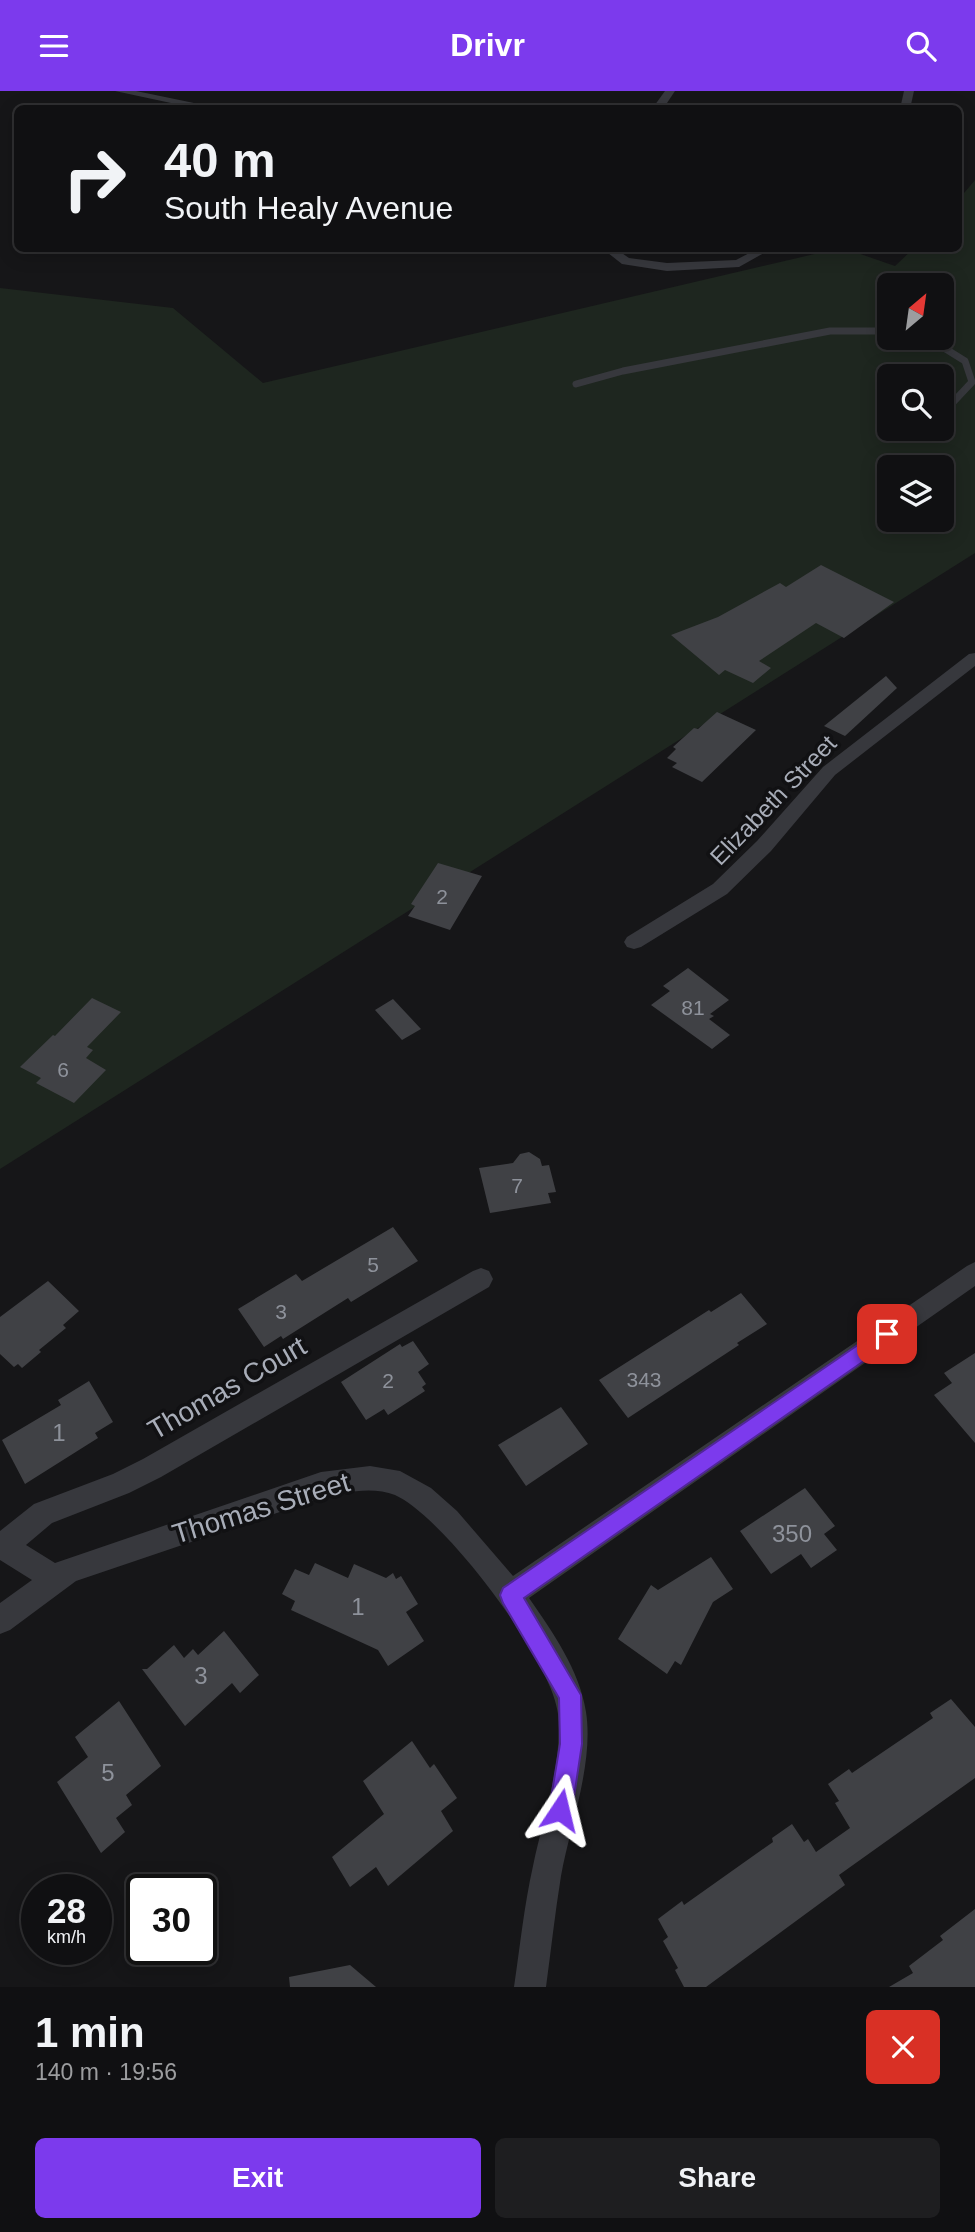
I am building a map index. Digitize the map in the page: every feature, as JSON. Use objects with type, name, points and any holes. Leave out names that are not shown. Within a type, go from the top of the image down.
[{"type":"street","points":[[120,91],[196,105]]},
{"type":"street","points":[[613,252],[626,261],[667,267],[738,263],[759,252]]},
{"type":"street","name":"Elizabeth Street","points":[[634,942],[720,889],[764,846],[829,771],[975,658]]},
{"type":"street","points":[[510,1595],[558,1559],[975,1273]]},
{"type":"street","name":"Thomas Court","points":[[1,1545],[43,1513],[131,1479],[481,1279]]},
{"type":"street","name":"Thomas Street","points":[[0,1620],[54,1578],[88,1562],[343,1479],[362,1478],[401,1485],[427,1500],[469,1542],[510,1595],[570,1695],[571,1744],[546,1878],[530,1987]]},
{"type":"street","points":[[1,1545],[54,1578]]},
{"type":"lane","points":[[576,384],[623,371],[830,331],[877,331]]},
{"type":"lane","points":[[947,350],[965,361],[972,382],[954,401]]},
{"type":"shaded area","points":[[975,180],[975,553],[0,1169],[0,288],[173,308],[263,383],[823,252],[855,252],[895,266],[910,252],[962,252],[962,195]]},
{"type":"building","points":[[821,565],[894,602],[844,638],[816,623],[759,661],[771,668],[753,683],[725,670],[719,675],[671,635],[718,617],[780,583],[786,587]]},
{"type":"building","points":[[886,676],[897,688],[845,736],[824,726]]},
{"type":"building","points":[[717,712],[756,730],[702,782],[672,767],[677,763],[667,758],[676,749],[673,747]]},
{"type":"building","points":[[438,863],[482,876],[450,930],[408,916],[415,906],[411,904]]},
{"type":"building","points":[[688,968],[729,1000],[710,1014],[714,1016],[709,1019],[730,1035],[712,1049],[651,1005],[670,991],[663,986]]},
{"type":"building","points":[[92,998],[121,1012],[87,1047],[93,1050],[86,1058],[106,1070],[74,1103],[36,1083],[41,1078],[20,1067]]},
{"type":"building","points":[[393,999],[421,1029],[402,1040],[375,1010]]},
{"type":"building","points":[[529,1152],[540,1159],[542,1166],[549,1165],[556,1192],[548,1193],[551,1203],[490,1213],[479,1168],[513,1163],[520,1154]]},
{"type":"building","points":[[393,1227],[418,1261],[351,1302],[348,1298],[283,1339],[281,1336],[264,1347],[238,1309],[296,1274],[302,1281]]},
{"type":"building","points":[[48,1281],[79,1311],[63,1325],[66,1328],[39,1350],[41,1352],[22,1368],[18,1364],[14,1367],[0,1354],[0,1317]]},
{"type":"building","points":[[741,1293],[767,1324],[628,1418],[599,1380],[709,1310],[711,1312]]},
{"type":"building","points":[[413,1341],[429,1364],[418,1372],[426,1384],[422,1387],[425,1391],[388,1415],[384,1409],[366,1420],[341,1382],[400,1344],[402,1347]]},
{"type":"building","points":[[975,1353],[975,1443],[934,1395],[952,1383],[944,1373]]},
{"type":"building","points":[[89,1381],[113,1422],[95,1433],[98,1438],[25,1484],[2,1440],[61,1405],[58,1400]]},
{"type":"building","points":[[561,1407],[588,1444],[526,1486],[498,1445]]},
{"type":"building","points":[[805,1488],[835,1526],[824,1534],[837,1550],[811,1568],[801,1554],[771,1574],[740,1531]]},
{"type":"building","points":[[711,1557],[733,1589],[713,1602],[681,1665],[675,1661],[667,1674],[618,1639],[651,1585],[658,1590]]},
{"type":"building","points":[[315,1563],[348,1578],[354,1564],[386,1578],[393,1573],[396,1579],[401,1576],[418,1604],[406,1612],[424,1641],[388,1666],[378,1650],[291,1610],[295,1601],[282,1594],[295,1569],[309,1575]]},
{"type":"building","points":[[224,1631],[259,1675],[240,1693],[232,1683],[185,1726],[142,1669],[147,1669],[174,1645],[184,1658],[193,1649],[198,1655]]},
{"type":"building","points":[[951,1699],[975,1727],[975,1778],[839,1875],[845,1885],[706,1987],[684,1987],[675,1970],[678,1968],[663,1941],[668,1937],[658,1919],[682,1901],[684,1905],[773,1842],[772,1838],[792,1824],[804,1842],[808,1839],[816,1852],[850,1828],[835,1803],[839,1801],[828,1784],[849,1769],[852,1773],[933,1718],[930,1713]]},
{"type":"building","points":[[119,1701],[161,1766],[126,1795],[132,1805],[116,1818],[125,1832],[101,1853],[57,1782],[88,1757],[75,1737]]},
{"type":"building","points":[[412,1741],[430,1768],[434,1764],[457,1798],[441,1811],[453,1831],[388,1886],[376,1867],[350,1887],[332,1857],[384,1814],[363,1781]]},
{"type":"building","points":[[975,1909],[975,1987],[889,1987],[913,1973],[909,1966],[943,1940],[940,1936]]},
{"type":"building","points":[[350,1965],[376,1987],[290,1987],[289,1977]]},
{"type":"route","points":[[560,1810],[571,1744],[570,1695],[510,1595],[558,1559],[887,1334]]}]
